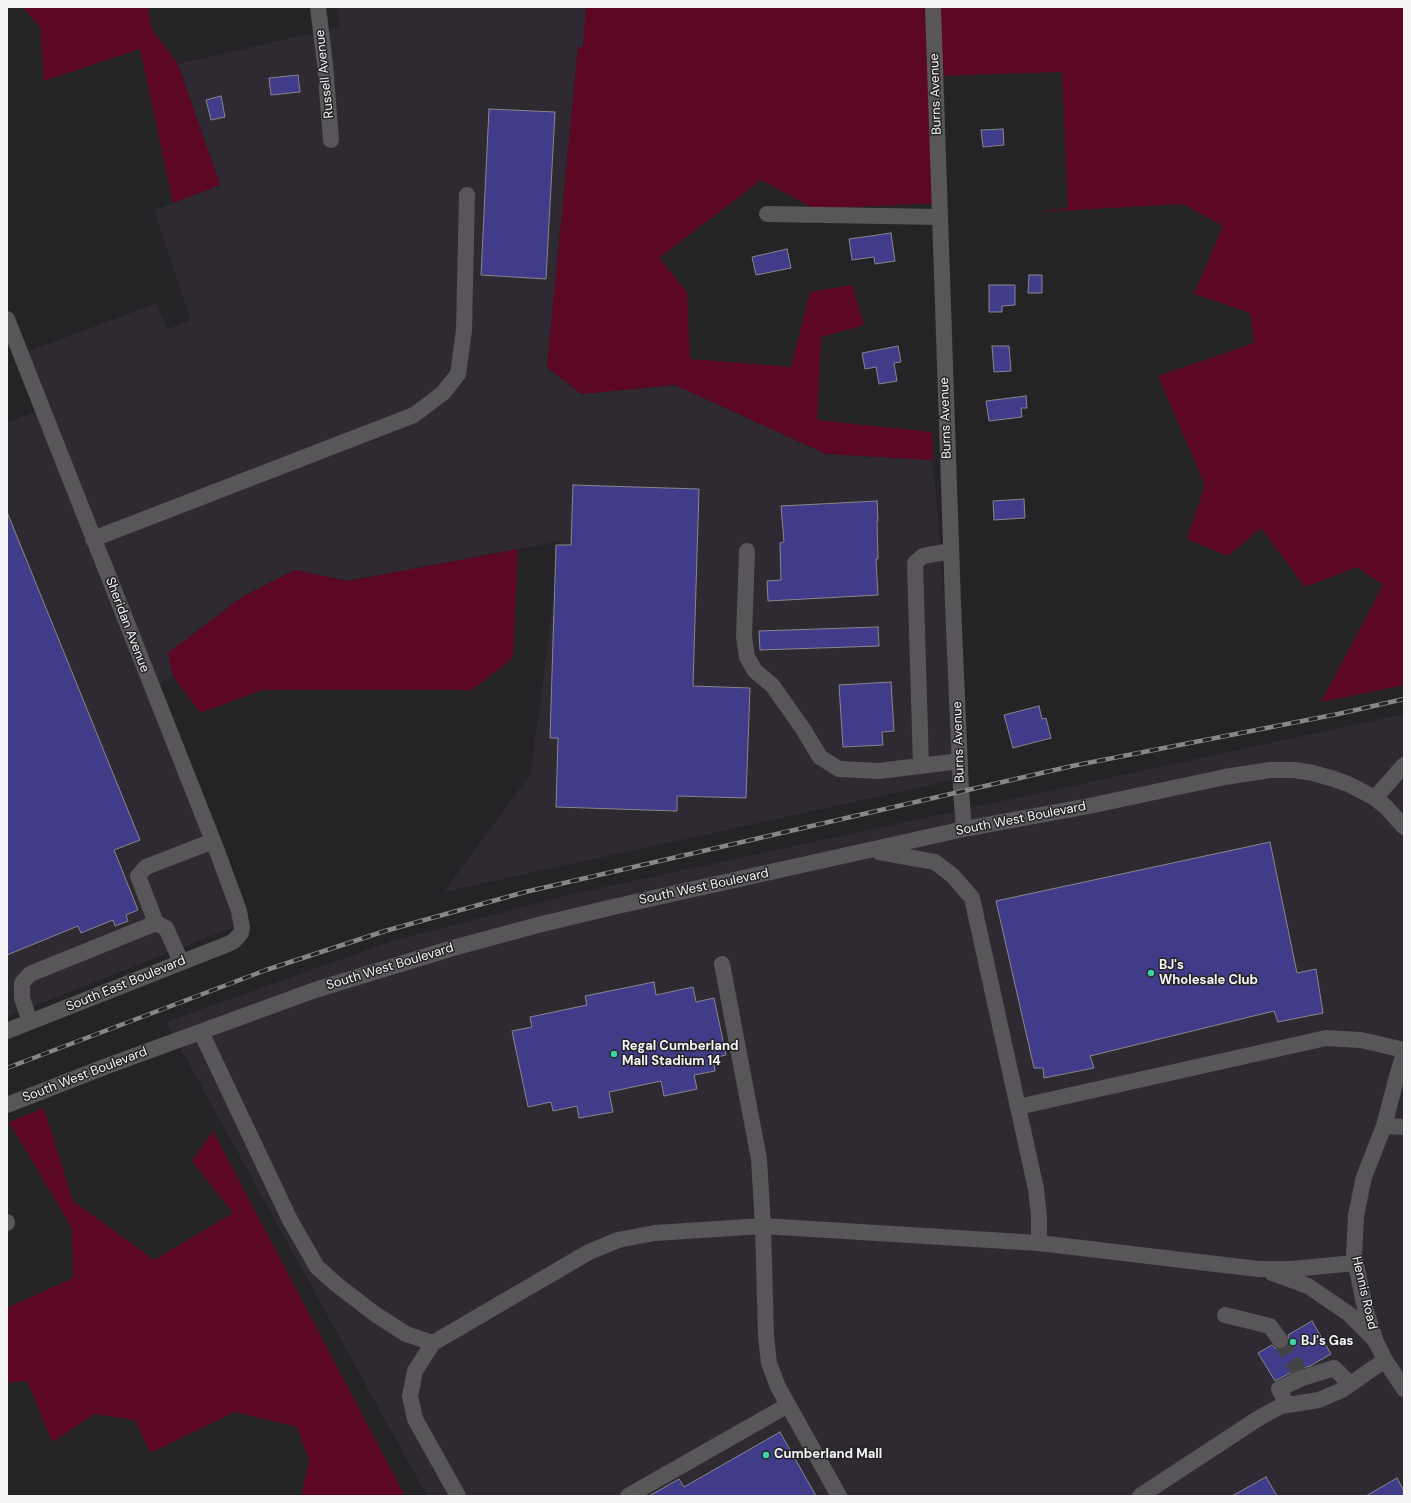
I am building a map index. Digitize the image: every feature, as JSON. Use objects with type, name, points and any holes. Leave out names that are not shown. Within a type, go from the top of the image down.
[{"type":"street","name":"Russell Avenue","points":[[318,7],[325,64],[331,140]]},
{"type":"street","name":"Burns Avenue","points":[[933,7],[951,551],[964,829]]},
{"type":"street","points":[[93,539],[414,415],[443,393],[458,374],[464,330],[467,195]]},
{"type":"street","points":[[767,214],[940,217]]},
{"type":"street","name":"Sheridan Avenue","points":[[7,319],[213,841],[239,911],[242,927],[241,932]]},
{"type":"street","points":[[747,551],[744,637],[747,657],[755,671],[772,684],[820,757],[839,769],[879,771],[960,761]]},
{"type":"street","points":[[921,766],[915,563],[923,556],[951,551]]},
{"type":"street","points":[[1404,765],[1375,798],[1387,808],[1404,827]]},
{"type":"street","name":"South West Boulevard","points":[[7,1105],[107,1066],[315,990],[538,925],[612,907],[964,829],[1089,806],[1225,777],[1270,770],[1294,770],[1313,773],[1348,784],[1375,798]]},
{"type":"street","points":[[181,962],[166,928],[156,923],[138,876],[146,867],[213,841]]},
{"type":"street","points":[[870,851],[935,862],[953,876],[972,898],[1036,1189],[1039,1217],[1039,1243]]},
{"type":"street","points":[[30,1022],[22,998],[22,983],[30,974],[156,923]]},
{"type":"street","name":"South East Boulevard","points":[[7,1031],[228,944],[234,941],[241,932]]},
{"type":"street","points":[[722,964],[758,1152],[763,1226],[766,1336],[769,1364],[778,1387],[839,1496]]},
{"type":"street","points":[[201,1032],[290,1220],[317,1267],[336,1284],[375,1314],[406,1334],[433,1343]]},
{"type":"street","points":[[1018,1107],[1326,1038],[1361,1040],[1404,1051]]},
{"type":"street","name":"Hennis Road","points":[[1404,1051],[1384,1126],[1364,1177],[1359,1197],[1356,1215],[1355,1263],[1365,1308],[1376,1342],[1385,1360],[1404,1389]]},
{"type":"street","points":[[1384,1126],[1404,1127]]},
{"type":"street","points":[[458,1496],[415,1419],[410,1396],[415,1371],[433,1343],[589,1252],[618,1240],[655,1233],[763,1226],[1039,1243],[1262,1269],[1292,1269],[1355,1263]]},
{"type":"street","points":[[1262,1269],[1308,1286],[1349,1314],[1376,1342]]},
{"type":"street","points":[[1225,1315],[1270,1326],[1280,1340]]},
{"type":"street","points":[[1140,1496],[1259,1418],[1281,1406],[1319,1400],[1342,1390],[1385,1360]]},
{"type":"street","points":[[1287,1405],[1279,1389],[1301,1375],[1334,1368],[1350,1384]]},
{"type":"street","points":[[628,1496],[788,1405]]},
{"type":"shaded area","points":[[22,7],[148,7],[152,30],[178,64],[220,185],[173,203],[140,49],[44,81],[40,27]]},
{"type":"shaded area","points":[[336,7],[586,7],[583,47],[578,47],[547,367],[581,394],[675,385],[826,454],[933,460],[959,779],[444,892],[531,773],[561,541],[348,581],[294,570],[242,597],[168,653],[173,676],[150,689],[244,923],[7,1017],[7,423],[40,410],[21,354],[157,303],[167,329],[191,320],[154,210],[220,185],[178,64],[339,27]]},
{"type":"shaded area","points":[[586,7],[1404,7],[1404,685],[1321,702],[1383,585],[1357,567],[1305,587],[1261,528],[1228,556],[1187,539],[1205,485],[1158,376],[1254,343],[1250,313],[1194,294],[1223,226],[1183,204],[1037,212],[1068,208],[1062,72],[935,76],[939,203],[815,209],[761,180],[659,258],[687,292],[690,359],[791,367],[810,292],[852,285],[864,325],[821,337],[817,420],[932,432],[933,460],[826,454],[675,385],[581,394],[547,367],[578,47],[583,47]]},
{"type":"shaded area","points":[[518,549],[513,658],[472,690],[262,690],[200,713],[173,676],[168,653],[242,597],[295,570],[348,581]]},
{"type":"shaded area","name":"Cumberland Mall","points":[[1404,714],[1404,1496],[427,1496],[166,1022],[392,941],[568,895]]},
{"type":"shaded area","points":[[44,1108],[73,1201],[154,1260],[233,1213],[192,1161],[213,1131],[405,1496],[301,1496],[309,1461],[297,1427],[235,1412],[150,1453],[135,1420],[95,1414],[52,1442],[27,1381],[7,1383],[7,1308],[73,1278],[72,1228],[9,1122]]},
{"type":"building","points":[[298,75],[300,92],[271,95],[269,78]]},
{"type":"building","points":[[221,96],[225,117],[211,120],[206,100]]},
{"type":"building","points":[[489,109],[555,112],[546,279],[481,275]]},
{"type":"building","points":[[1003,129],[1004,145],[983,147],[981,130]]},
{"type":"building","points":[[891,233],[895,261],[875,264],[874,257],[852,260],[849,239]]},
{"type":"building","points":[[787,249],[791,268],[756,275],[752,257]]},
{"type":"building","points":[[1029,275],[1042,275],[1042,293],[1028,293]]},
{"type":"building","points":[[989,285],[1015,285],[1015,305],[1002,306],[1002,312],[989,312]]},
{"type":"building","points":[[898,346],[901,362],[894,363],[897,381],[879,384],[876,367],[865,369],[862,353]]},
{"type":"building","points":[[992,346],[1009,346],[1011,371],[994,372]]},
{"type":"building","points":[[1026,396],[1027,408],[1021,408],[1022,417],[989,421],[986,401]]},
{"type":"building","points":[[573,485],[699,489],[693,686],[750,688],[746,798],[677,796],[677,811],[556,807],[558,738],[550,738],[556,545],[571,545]]},
{"type":"building","points":[[1024,499],[1025,518],[994,520],[993,501]]},
{"type":"building","points":[[877,501],[878,559],[876,559],[878,595],[768,601],[767,581],[781,580],[780,543],[784,542],[781,506]]},
{"type":"building","points":[[7,512],[140,840],[114,850],[138,910],[126,915],[128,921],[115,926],[113,920],[81,933],[78,926],[7,955]]},
{"type":"building","points":[[878,627],[879,646],[760,650],[759,631]]},
{"type":"building","points":[[891,682],[894,731],[882,732],[883,745],[843,747],[839,685]]},
{"type":"building","points":[[1039,706],[1042,719],[1046,718],[1051,738],[1013,748],[1004,715]]},
{"type":"building","points":[[1270,842],[1297,973],[1316,969],[1323,1013],[1278,1022],[1274,1011],[1090,1056],[1094,1068],[1044,1078],[1043,1068],[1034,1068],[996,901]]},
{"type":"building","points":[[654,982],[656,995],[693,987],[696,1002],[714,998],[726,1055],[713,1058],[715,1071],[694,1075],[697,1089],[664,1096],[661,1081],[609,1092],[613,1112],[579,1118],[577,1106],[553,1111],[551,1102],[528,1107],[512,1031],[532,1027],[530,1017],[587,1005],[585,996]]},
{"type":"building","points":[[1312,1321],[1331,1354],[1310,1366],[1298,1369],[1275,1381],[1258,1353],[1272,1345],[1276,1349],[1285,1348],[1289,1344],[1288,1335]]},
{"type":"building","name":"Cumberland Mall","points":[[780,1432],[816,1496],[649,1496],[679,1479],[684,1487]]},
{"type":"building","points":[[1266,1477],[1277,1496],[1232,1496]]},
{"type":"building","points":[[1397,1478],[1404,1491],[1404,1496],[1366,1496]]},
{"type":"tunnel","points":[[1280,1340],[1299,1371]]},
{"type":"railway","points":[[7,1068],[266,970],[385,931],[525,892],[1072,766],[1338,714],[1404,699]]},
{"type":"place","name":"BJ's Wholesale Club","points":[[1151,973]]},
{"type":"place","name":"Regal Cumberland Mall Stadium 14","points":[[614,1054]]},
{"type":"place","name":"BJ's Gas","points":[[1293,1342]]},
{"type":"place","name":"Cumberland Mall","points":[[766,1455]]}]
